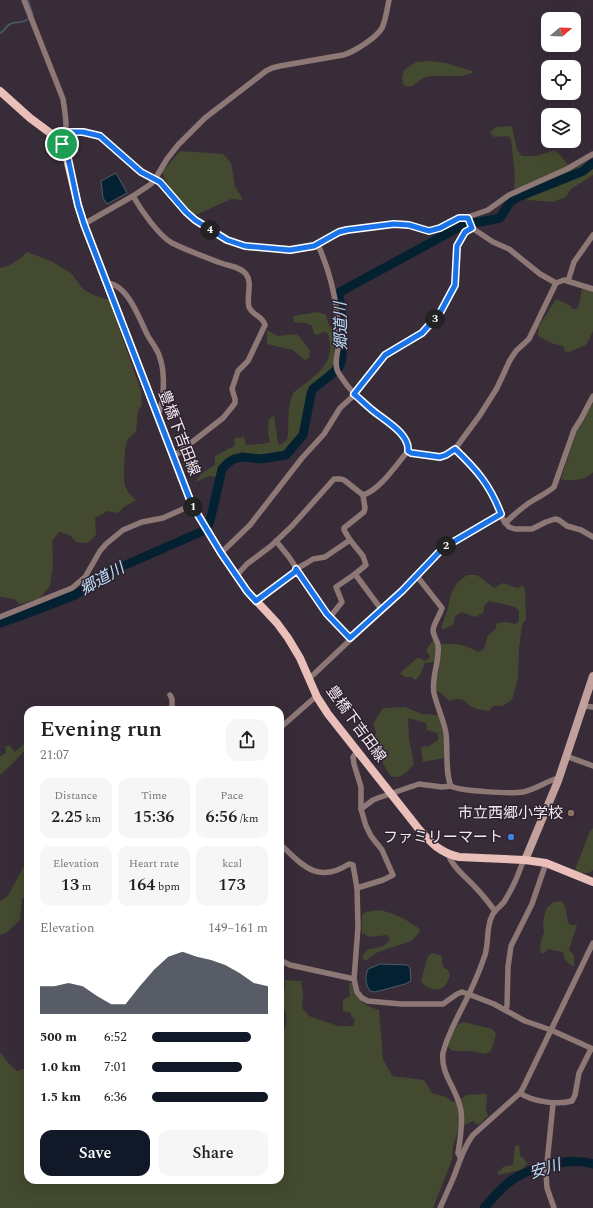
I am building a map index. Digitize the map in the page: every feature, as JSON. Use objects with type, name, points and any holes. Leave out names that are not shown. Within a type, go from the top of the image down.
[{"type":"main road","name":"豊橋下吉田線","points":[[0,91],[16,106],[57,138],[62,144],[68,158],[78,205],[84,224],[192,505],[236,576],[256,601],[277,623],[288,638],[300,658],[317,697],[328,714],[390,794],[429,841],[438,849],[449,855],[477,859],[525,860],[546,863],[593,882]]},
{"type":"street","points":[[24,0],[63,99],[66,132],[62,144]]},
{"type":"street","points":[[84,224],[151,184],[178,145],[205,118],[266,71],[280,66],[352,52],[381,29],[384,23],[389,0]]},
{"type":"street","points":[[66,132],[83,132],[100,136],[141,172],[160,182],[186,212],[195,220],[237,244],[290,250],[318,244],[339,232],[347,230],[394,224],[409,225],[429,231],[440,228],[459,218],[470,223],[494,242],[509,249],[540,274],[556,283]]},
{"type":"street","points":[[221,553],[250,526],[302,458],[324,434],[340,408],[354,394],[385,355],[422,333],[440,313],[455,285],[457,246],[470,223],[509,195],[593,154]]},
{"type":"street","points":[[133,196],[153,225],[171,242],[246,272],[250,282],[249,307],[252,312],[264,322],[265,325],[248,361],[238,371],[232,389],[235,403],[223,418],[173,457]]},
{"type":"street","points":[[568,281],[574,262],[593,235]]},
{"type":"street","points":[[318,244],[335,294],[338,339],[337,369],[354,394],[396,429],[403,436],[408,447],[408,451],[375,488],[368,494],[363,495]]},
{"type":"street","points":[[408,451],[415,454],[440,457],[455,449],[480,415],[497,388],[510,360],[516,351],[529,339],[556,283],[559,281],[568,281],[593,289]]},
{"type":"street","points":[[106,283],[111,283],[117,286],[136,309],[160,356],[163,384],[162,398],[157,416]]},
{"type":"street","points":[[505,523],[521,509],[532,501],[548,493],[554,487],[574,430],[593,396]]},
{"type":"street","points":[[455,449],[483,479],[494,495],[505,523],[509,527],[515,529],[532,529],[550,520],[560,520],[567,526],[581,530],[593,537]]},
{"type":"street","points":[[236,576],[247,564],[276,541],[304,513],[334,479],[344,480],[363,495],[364,512],[344,528],[344,530],[363,556],[366,565],[336,587],[342,602],[330,618]]},
{"type":"street","points":[[0,617],[72,588],[86,577],[103,548],[123,530],[142,522],[163,518],[192,505]]},
{"type":"street","points":[[308,677],[312,675],[382,609],[450,543],[501,514]]},
{"type":"street","points":[[256,601],[295,572],[296,569],[313,559],[325,557],[350,540]]},
{"type":"street","points":[[276,541],[330,618],[350,638]]},
{"type":"street","points":[[355,574],[382,609]]},
{"type":"street","points":[[416,576],[442,608],[433,629],[433,634],[438,645],[433,682],[435,698],[446,733],[449,778],[451,786]]},
{"type":"street","points":[[460,1157],[458,1153],[461,1111],[452,1084],[444,1070],[442,1062],[443,1052],[485,954],[488,941],[488,926],[492,914],[504,903],[525,860],[558,781],[593,676]]},
{"type":"street","points":[[170,695],[172,699],[172,706]]},
{"type":"street","points":[[284,724],[317,697]]},
{"type":"street","points":[[584,706],[593,707]]},
{"type":"street","points":[[357,888],[383,880],[393,875],[382,850],[369,833],[361,809],[361,787],[353,757],[358,752]]},
{"type":"street","points":[[566,756],[593,766]]},
{"type":"street","points":[[361,809],[373,800],[419,784],[442,787],[451,786],[454,788],[467,790],[511,793],[532,789],[555,779],[558,781]]},
{"type":"street","points":[[284,847],[310,869],[316,872],[329,873],[351,864],[354,870],[357,888],[358,927],[354,979],[357,992],[362,998],[368,1001],[401,1004],[443,1004],[462,992],[505,1010],[525,1021],[551,1030],[592,1049],[579,1073],[572,1101],[552,1104],[520,1093]]},
{"type":"street","points":[[449,855],[450,859],[462,874],[475,886],[495,911]]},
{"type":"street","points":[[505,1010],[507,1006],[508,967],[511,946],[532,904],[546,863]]},
{"type":"street","points":[[440,1208],[452,1181],[460,1157],[468,1142],[473,1135],[520,1093],[593,943]]},
{"type":"street","points":[[284,962],[290,965],[354,979]]},
{"type":"street","points":[[552,1104],[546,1173],[548,1188],[554,1208]]},
{"type":"green space","points":[[428,61],[446,63],[472,71],[473,73],[461,76],[431,76],[423,78],[411,87],[405,86],[402,77],[404,70],[416,62]]},
{"type":"green space","points":[[512,126],[517,150],[522,156],[537,156],[554,150],[573,169],[593,159],[593,175],[571,189],[566,197],[553,202],[523,198],[514,187],[515,177],[511,139],[508,136],[494,137],[490,132],[496,127]]},
{"type":"green space","points":[[180,151],[223,154],[231,163],[235,186],[243,200],[231,199],[194,216],[175,196],[162,172]]},
{"type":"green space","points":[[27,252],[51,261],[71,273],[83,289],[93,295],[109,300],[141,391],[142,405],[138,411],[136,432],[127,441],[125,457],[125,485],[129,494],[136,500],[124,507],[118,513],[108,511],[95,518],[96,535],[88,543],[76,542],[70,535],[59,532],[52,541],[53,565],[50,586],[40,598],[20,604],[14,599],[0,597],[0,268],[15,262]]},
{"type":"green space","points":[[582,289],[593,291],[593,331],[586,345],[566,353],[563,346],[554,344],[538,336],[539,326],[556,299],[569,305],[573,309],[577,309],[580,302]]},
{"type":"green space","points":[[318,312],[326,315],[329,325],[334,332],[334,360],[331,370],[312,387],[307,395],[301,429],[290,449],[279,454],[260,457],[241,455],[232,456],[224,463],[217,477],[210,476],[195,482],[202,473],[215,465],[215,456],[234,446],[235,438],[244,437],[246,445],[270,442],[268,432],[269,419],[274,415],[278,443],[280,445],[287,440],[289,411],[293,394],[324,367],[330,348],[327,332],[317,335],[314,334],[312,326],[306,323],[294,322],[293,316]]},
{"type":"green space","points":[[267,330],[278,336],[297,334],[310,350],[309,358],[305,360],[293,350],[267,344]]},
{"type":"green space","points":[[593,403],[593,472],[591,475],[583,479],[561,479],[576,432]]},
{"type":"green space","points":[[467,575],[477,575],[494,588],[503,583],[517,588],[523,586],[525,591],[526,619],[522,625],[519,648],[518,678],[512,700],[502,706],[493,706],[489,711],[475,708],[464,700],[457,699],[449,701],[436,690],[435,679],[439,670],[439,665],[433,662],[425,663],[416,680],[411,677],[405,677],[400,673],[416,659],[419,658],[425,661],[430,657],[426,650],[434,639],[436,645],[458,644],[478,652],[484,649],[488,635],[495,630],[497,623],[507,622],[515,624],[519,621],[519,611],[515,607],[490,601],[485,604],[483,613],[475,617],[461,612],[455,616],[454,624],[444,629],[441,628],[448,609],[450,596],[457,583]]},
{"type":"green space","points":[[405,707],[422,714],[438,715],[444,742],[444,758],[423,762],[421,747],[429,746],[438,740],[438,733],[427,730],[426,723],[408,718],[409,739],[414,764],[404,774],[396,777],[389,774],[382,762],[381,751],[374,741],[376,732],[373,724],[383,708]]},
{"type":"green space","points":[[24,744],[24,751],[0,775],[0,756],[6,753],[5,746],[10,746],[15,752]]},
{"type":"green space","points":[[593,828],[593,870],[589,873],[579,873],[575,870],[590,831]]},
{"type":"green space","points":[[24,866],[24,897],[22,899],[20,920],[6,933],[0,935],[0,901],[8,896]]},
{"type":"green space","points":[[562,901],[565,907],[568,922],[570,925],[577,925],[569,950],[574,955],[574,966],[565,960],[563,952],[548,949],[543,954],[540,952],[546,909],[553,902]]},
{"type":"green space","points":[[379,910],[396,915],[406,920],[420,929],[419,933],[411,941],[378,952],[365,961],[362,957],[368,949],[383,946],[390,939],[387,935],[370,937],[362,933],[362,915],[365,912]]},
{"type":"green space","points":[[432,953],[442,956],[442,964],[444,968],[448,970],[450,976],[445,986],[439,989],[430,988],[421,981],[428,956]]},
{"type":"green space","points":[[285,980],[301,981],[303,996],[302,1008],[309,1016],[338,1026],[353,1026],[355,1019],[351,1017],[351,1013],[343,1011],[343,1000],[350,996],[349,983],[353,983],[359,998],[365,1004],[379,1010],[383,1059],[392,1076],[424,1080],[432,1093],[446,1097],[453,1102],[466,1095],[487,1094],[486,1110],[488,1116],[478,1125],[473,1121],[465,1125],[457,1134],[453,1146],[452,1160],[433,1208],[0,1208],[0,1052],[8,1063],[17,1071],[24,1068],[24,1184],[284,1184]]},
{"type":"green space","points":[[464,1022],[492,1029],[496,1034],[491,1051],[486,1054],[471,1051],[453,1051],[448,1047],[450,1038],[458,1024]]},
{"type":"green space","points":[[517,1145],[519,1146],[520,1156],[527,1163],[523,1169],[499,1175],[497,1171],[501,1170],[503,1167],[513,1165],[515,1147]]},
{"type":"water","points":[[116,173],[127,193],[107,204],[103,198],[101,181]]},
{"type":"water","points":[[380,964],[407,965],[410,967],[411,981],[375,992],[370,991],[367,986],[366,974],[368,969]]},
{"type":"waterway","points":[[28,0],[33,15]]},
{"type":"waterway","points":[[0,33],[10,24],[22,22],[29,18]]},
{"type":"waterway","name":"郷道川","points":[[209,524],[222,469],[229,462],[242,457],[261,459],[286,455],[303,435],[313,389],[336,370],[341,361],[343,343],[340,292],[465,224],[500,218],[510,202],[518,197],[583,171],[593,163]]},
{"type":"waterway","name":"郷道川","points":[[0,623],[75,595],[114,570],[203,531]]},
{"type":"waterway","name":"安川","points":[[484,1208],[506,1184],[523,1174],[543,1166],[564,1162],[584,1162],[593,1164]]},
{"type":"place","name":"市立西郷小学校","points":[[571,813]]},
{"type":"place","name":"ファミリーマート","points":[[511,837]]},
{"type":"route","points":[[66,132],[83,132],[100,136],[141,172],[160,182],[174,199],[195,220],[227,240],[245,246],[290,250],[314,246],[322,243],[339,232],[347,230],[394,224],[409,225],[429,231],[440,228],[459,218],[468,218],[472,228],[465,232],[457,246],[455,285],[440,313],[422,333],[385,355],[354,394],[403,436],[408,447],[408,451],[411,453],[440,457],[455,449],[472,466],[492,491],[501,514],[443,548],[402,591],[350,638],[327,614],[296,569],[295,572],[256,601],[247,591],[221,553],[192,505],[84,224],[78,205],[66,150],[62,144],[66,132]]}]
